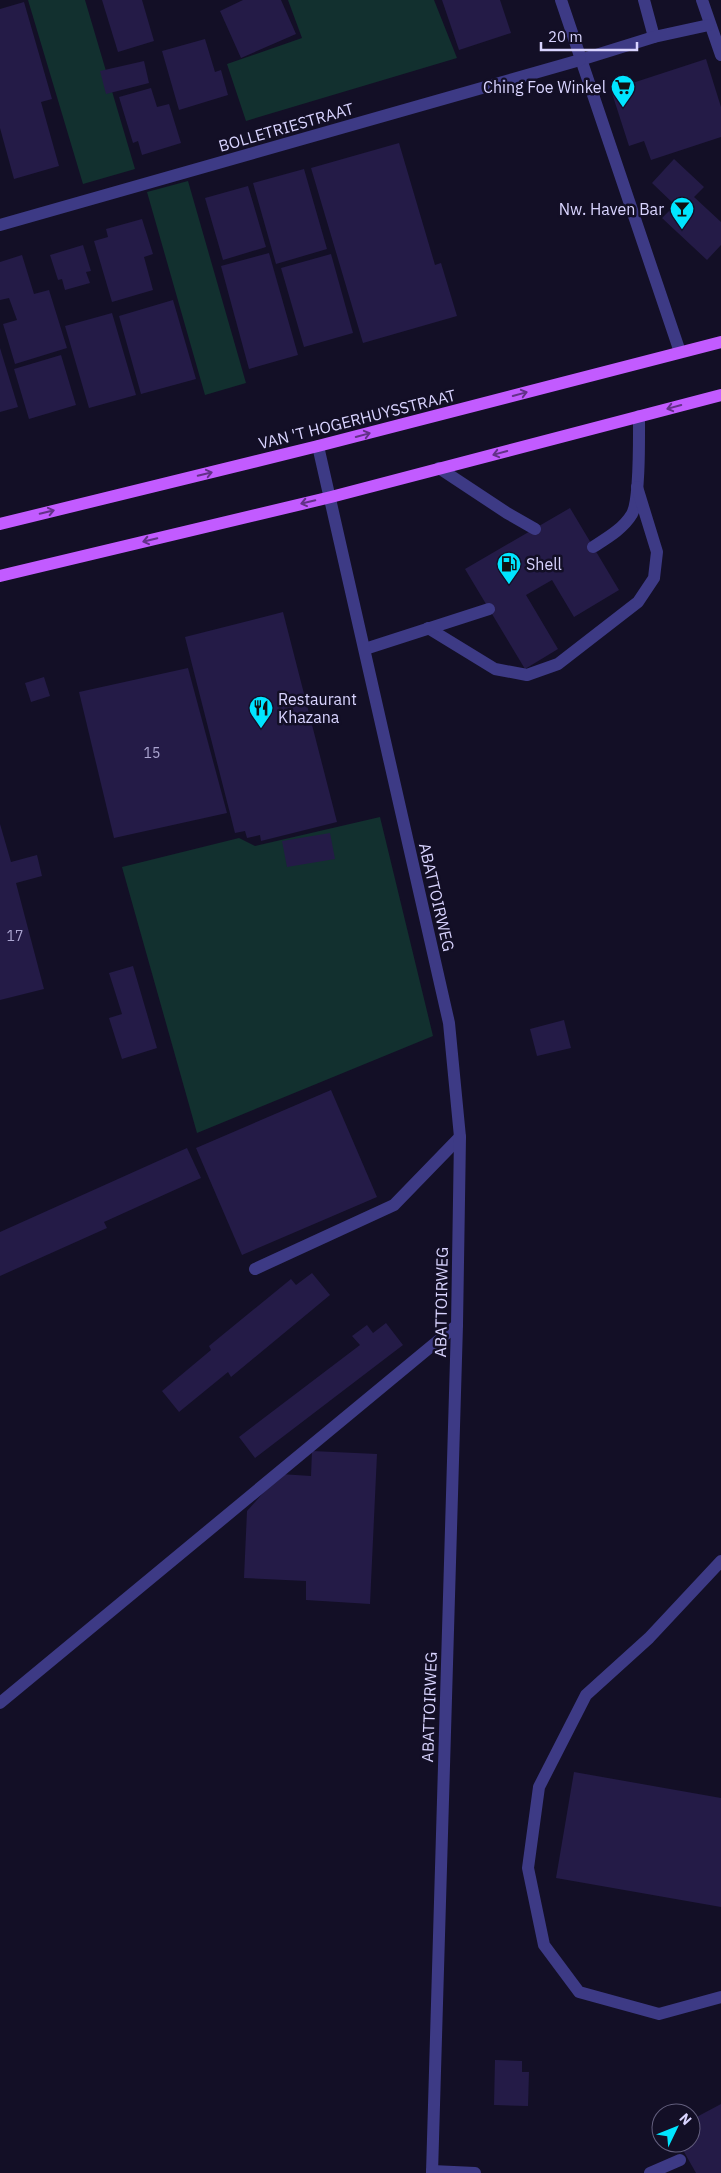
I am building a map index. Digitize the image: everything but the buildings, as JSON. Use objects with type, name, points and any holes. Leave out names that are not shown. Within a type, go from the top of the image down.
[{"type":"main road","name":"VAN 'T HOGERHUYSSTRAAT","points":[[0,524],[318,446],[721,342]]},
{"type":"main road","points":[[0,576],[331,497],[721,395]]},
{"type":"street","points":[[561,0],[680,352]]},
{"type":"street","points":[[644,0],[654,37]]},
{"type":"street","points":[[702,0],[709,25],[721,55]]},
{"type":"street","name":"BOLLETRIESTRAAT","points":[[0,225],[580,60],[654,37],[709,25]]},
{"type":"street","points":[[593,547],[619,530],[633,513],[637,487],[640,416]]},
{"type":"street","name":"ABATTOIRWEG","points":[[318,446],[449,1023],[460,1137],[457,1325],[432,2172]]},
{"type":"street","points":[[439,468],[507,513],[535,529]]},
{"type":"street","points":[[428,628],[494,669],[528,674],[558,664],[638,602],[654,578],[657,552],[637,487]]},
{"type":"street","points":[[364,649],[489,609]]},
{"type":"street","points":[[255,1269],[394,1205],[460,1137]]},
{"type":"street","points":[[0,1703],[457,1325]]},
{"type":"street","points":[[721,1562],[649,1638],[586,1695],[539,1787],[528,1868],[544,1945],[579,1992],[659,2014],[721,1997]]},
{"type":"street","points":[[650,2173],[680,2160]]},
{"type":"street","points":[[432,2172],[476,2173]]},
{"type":"green space","points":[[28,0],[85,0],[135,169],[83,184]]},
{"type":"green space","points":[[288,0],[434,0],[457,58],[246,121],[227,64],[302,38]]},
{"type":"green space","points":[[188,181],[246,383],[205,395],[147,192]]},
{"type":"green space","points":[[380,817],[433,1036],[197,1133],[122,867],[239,838],[255,846]]},
{"type":"place","name":"Ching Foe Winkel","points":[[623,108]]},
{"type":"place","name":"Nw. Haven Bar","points":[[682,230]]},
{"type":"place","name":"Shell","points":[[509,585]]},
{"type":"place","name":"Restaurant Khazana","points":[[261,729]]}]
